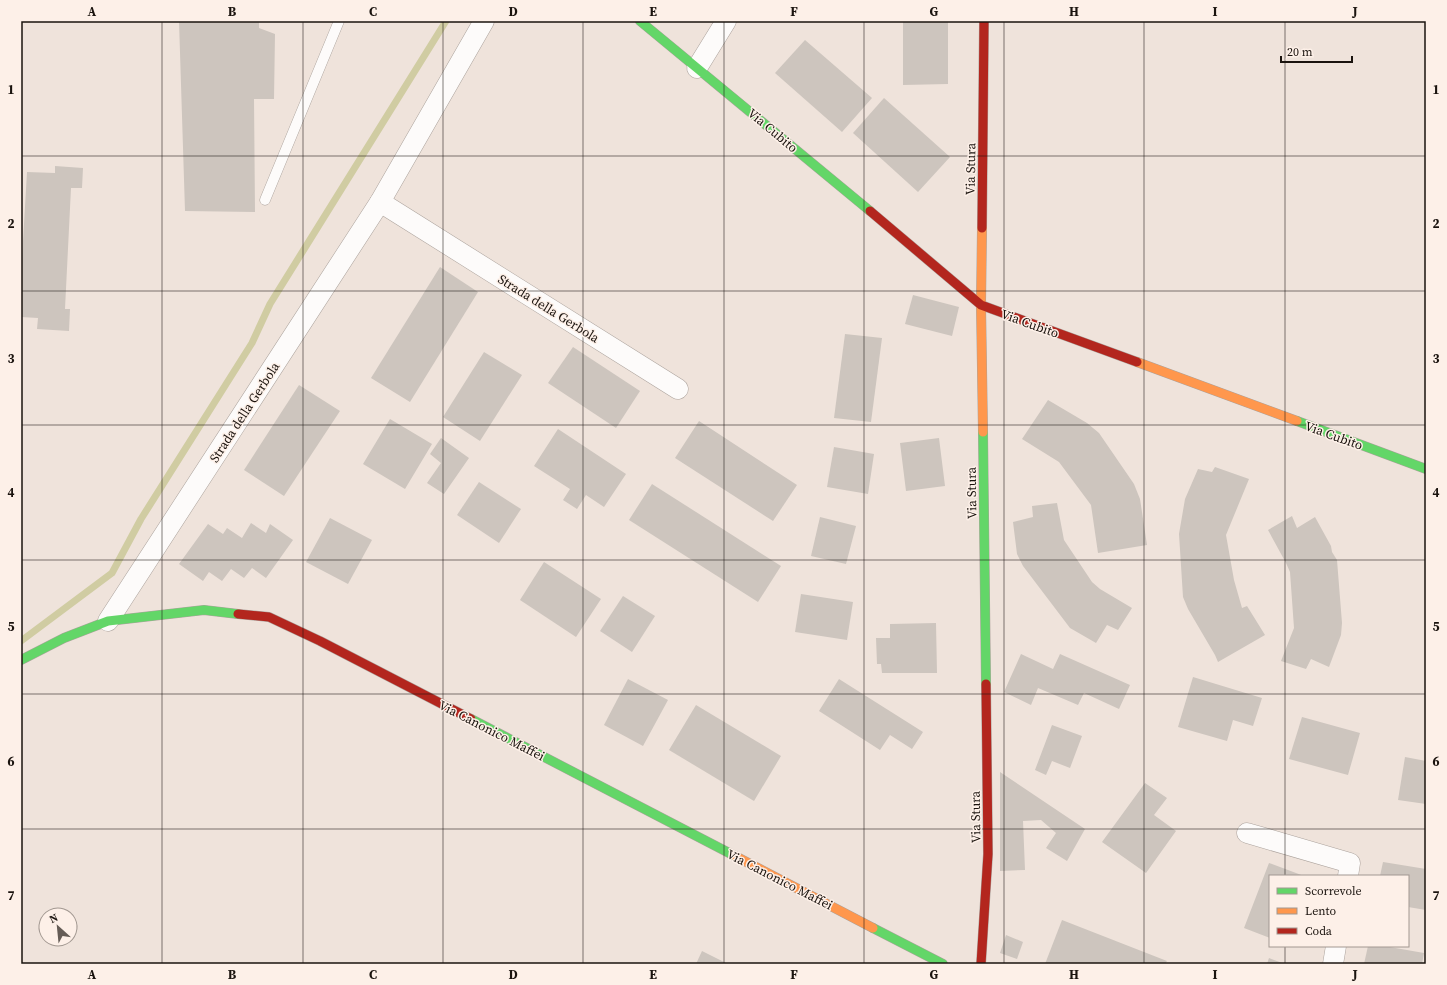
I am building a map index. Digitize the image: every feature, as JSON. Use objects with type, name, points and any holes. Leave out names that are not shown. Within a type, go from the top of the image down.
[{"type":"street","name":"Strada della Gerbola","points":[[108,621],[380,202],[484,21]]},
{"type":"street","name":"Via Cubito","points":[[640,21],[886,224],[981,305],[1426,469]]},
{"type":"street","points":[[697,68],[726,21]]},
{"type":"street","name":"Via Stura","points":[[981,964],[988,854],[981,305],[984,21]]},
{"type":"street","name":"Strada della Gerbola","points":[[380,202],[678,388]]},
{"type":"street","name":"Via Canonico Maffei","points":[[21,660],[64,638],[108,621],[204,610],[269,617],[334,648],[943,964]]},
{"type":"street","points":[[1247,833],[1350,863],[1348,875]]},
{"type":"street","points":[[1333,964],[1336,947]]},
{"type":"lane","points":[[265,200],[339,21]]},
{"type":"building","points":[[179,21],[259,21],[259,28],[275,34],[274,99],[254,99],[255,212],[185,211]]},
{"type":"building","points":[[903,21],[948,21],[948,84],[903,85]]},
{"type":"building","points":[[805,40],[872,98],[842,132],[775,73]]},
{"type":"building","points":[[884,98],[950,157],[918,192],[853,133]]},
{"type":"building","points":[[55,166],[83,168],[82,188],[71,188],[65,309],[70,309],[69,331],[37,329],[38,318],[21,317],[21,276],[27,172],[55,173]]},
{"type":"building","points":[[440,267],[478,292],[410,402],[371,378]]},
{"type":"building","points":[[913,295],[959,307],[952,336],[905,324]]},
{"type":"building","points":[[845,334],[882,338],[871,422],[834,418]]},
{"type":"building","points":[[573,347],[640,391],[616,428],[548,383]]},
{"type":"building","points":[[484,352],[522,375],[480,441],[443,417]]},
{"type":"building","points":[[299,385],[340,411],[284,496],[244,470]]},
{"type":"building","points":[[1048,400],[1087,423],[1099,433],[1134,484],[1140,499],[1147,545],[1098,553],[1091,505],[1059,462],[1022,439]]},
{"type":"building","points":[[390,419],[432,444],[405,489],[363,464]]},
{"type":"building","points":[[699,421],[797,485],[773,521],[675,458]]},
{"type":"building","points":[[558,429],[626,474],[604,507],[586,495],[577,509],[563,500],[570,489],[534,466]]},
{"type":"building","points":[[441,438],[469,458],[444,494],[427,483],[441,463],[430,454]]},
{"type":"building","points":[[939,438],[945,486],[906,491],[900,443]]},
{"type":"building","points":[[834,447],[874,454],[868,494],[827,487]]},
{"type":"building","points":[[1215,467],[1249,479],[1226,535],[1234,580],[1242,608],[1247,606],[1265,635],[1218,662],[1188,609],[1183,597],[1179,534],[1185,499],[1198,469],[1212,472]]},
{"type":"building","points":[[479,482],[521,509],[499,543],[457,515]]},
{"type":"building","points":[[652,484],[781,566],[758,602],[629,520]]},
{"type":"building","points":[[1057,503],[1064,540],[1092,582],[1100,589],[1132,608],[1118,630],[1107,625],[1096,643],[1070,628],[1023,566],[1017,554],[1013,522],[1033,517],[1032,506]]},
{"type":"building","points":[[1292,516],[1297,528],[1315,517],[1337,560],[1342,623],[1341,635],[1329,667],[1311,659],[1306,669],[1281,661],[1294,628],[1290,572],[1268,530]]},
{"type":"building","points":[[820,517],[856,526],[846,564],[811,556]]},
{"type":"building","points":[[330,518],[372,540],[348,584],[306,562]]},
{"type":"building","points":[[251,523],[266,533],[270,524],[293,540],[266,578],[252,568],[244,578],[231,569],[222,581],[209,572],[203,581],[179,564],[208,524],[223,534],[227,528],[242,538]]},
{"type":"building","points":[[544,562],[601,599],[576,637],[520,600]]},
{"type":"building","points":[[801,594],[853,602],[847,640],[795,632]]},
{"type":"building","points":[[623,596],[655,616],[632,652],[600,631]]},
{"type":"building","points":[[936,623],[937,673],[882,673],[881,664],[877,664],[876,638],[890,638],[890,624]]},
{"type":"building","points":[[1021,654],[1053,669],[1060,654],[1130,685],[1119,709],[1084,693],[1078,705],[1038,688],[1031,705],[1004,692]]},
{"type":"building","points":[[1193,677],[1262,698],[1253,726],[1233,720],[1227,741],[1178,727]]},
{"type":"building","points":[[628,679],[668,700],[643,746],[604,725]]},
{"type":"building","points":[[839,679],[923,732],[912,749],[890,735],[880,750],[819,711]]},
{"type":"building","points":[[696,705],[781,756],[754,801],[669,750]]},
{"type":"building","points":[[1302,717],[1360,733],[1348,775],[1289,759]]},
{"type":"building","points":[[1052,725],[1082,736],[1070,768],[1052,761],[1046,775],[1035,770]]},
{"type":"building","points":[[1405,757],[1426,761],[1426,804],[1398,800]]},
{"type":"building","points":[[1000,772],[1085,829],[1067,861],[1046,848],[1056,833],[1041,820],[1023,821],[1025,870],[1000,871]]},
{"type":"building","points":[[1145,783],[1167,798],[1154,815],[1176,831],[1146,873],[1102,842]]},
{"type":"building","points":[[1383,862],[1426,869],[1426,910],[1409,907],[1409,875],[1380,875]]},
{"type":"building","points":[[1269,863],[1301,875],[1269,875],[1269,938],[1244,928]]},
{"type":"building","points":[[1062,920],[1167,961],[1165,964],[1045,964]]},
{"type":"building","points":[[1006,935],[1023,942],[1017,959],[1000,953]]},
{"type":"building","points":[[1368,947],[1390,947],[1424,953],[1422,964],[1364,964]]},
{"type":"building","points":[[702,951],[728,964],[696,964]]},
{"type":"building","points":[[1269,958],[1285,964],[1267,964]]},
{"type":"waterway","points":[[21,641],[112,573],[141,519],[252,343],[270,304],[446,21]]},
{"type":"traffic: fast","points":[[640,21],[870,211]]},
{"type":"traffic: fast","points":[[1297,421],[1426,469]]},
{"type":"traffic: fast","points":[[983,432],[986,684]]},
{"type":"traffic: fast","points":[[21,660],[64,638],[108,621],[204,610],[238,614]]},
{"type":"traffic: fast","points":[[471,719],[735,856]]},
{"type":"traffic: fast","points":[[873,928],[943,964]]},
{"type":"traffic: slow","points":[[982,228],[981,305],[983,432]]},
{"type":"traffic: slow","points":[[1137,362],[1297,421]]},
{"type":"traffic: slow","points":[[735,856],[873,928]]},
{"type":"traffic: jam","points":[[982,228],[984,21]]},
{"type":"traffic: jam","points":[[870,211],[981,305],[1137,362]]},
{"type":"traffic: jam","points":[[238,614],[269,617],[320,641],[471,719]]},
{"type":"traffic: jam","points":[[981,964],[988,854],[986,684]]}]
